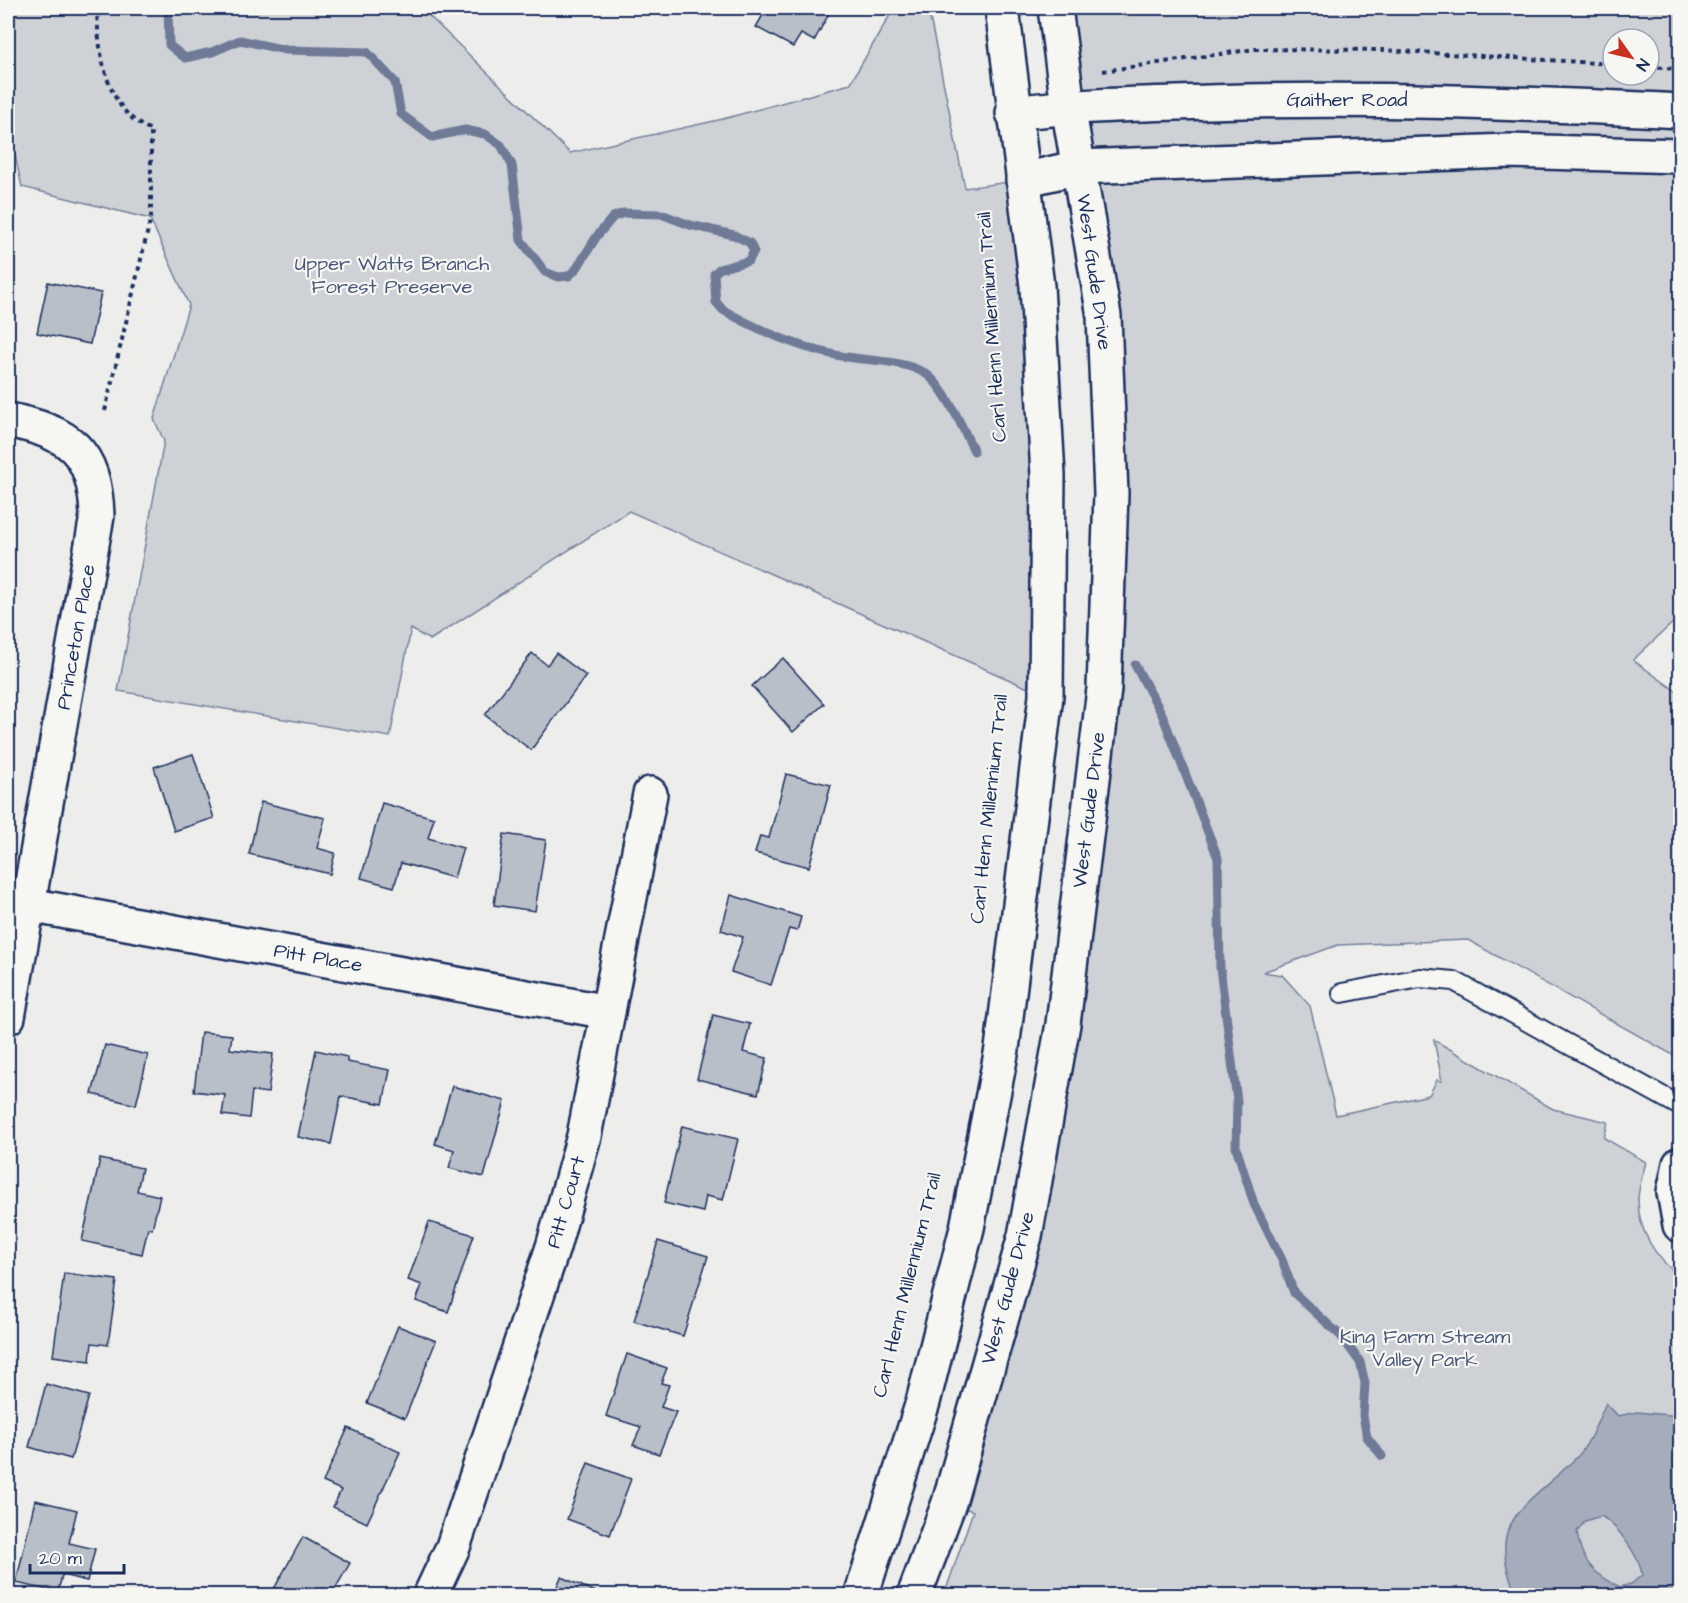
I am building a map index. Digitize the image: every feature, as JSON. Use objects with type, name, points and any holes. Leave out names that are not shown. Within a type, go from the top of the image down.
[{"type":"main road","points":[[861,1596],[923,1401],[968,1227],[1002,1049],[1046,696],[1048,475],[1037,286],[1013,112],[1002,8]]},
{"type":"main road","name":"West Gude Drive","points":[[914,1596],[948,1503],[1025,1236],[1063,1024],[1104,688],[1111,494],[1104,328],[1055,8]]},
{"type":"main road","name":"Gaither Road","points":[[1013,112],[1066,91],[1276,100],[1489,101],[1680,111]]},
{"type":"main road","points":[[1023,180],[1079,168],[1509,151],[1680,156]]},
{"type":"main road","name":"Princeton Place","points":[[8,420],[58,433],[83,458],[96,489],[97,498],[97,516],[8,1017]]},
{"type":"main road","name":"Pitt Court","points":[[430,1596],[453,1547],[553,1248],[584,1136],[650,794]]},
{"type":"main road","name":"Pitt Place","points":[[29,905],[608,1012]]},
{"type":"main road","points":[[1680,1164],[1674,1192],[1680,1225]]},
{"type":"lane","points":[[1342,993],[1420,978],[1454,981],[1680,1106]]},
{"type":"path","points":[[97,8],[98,43],[107,78],[121,105],[138,124],[151,130],[151,217],[105,411]]},
{"type":"path","points":[[1066,91],[1256,49],[1383,50],[1601,63]]},
{"type":"path","points":[[1661,68],[1680,69]]},
{"type":"green space","name":"Upper Watts Branch Forest Preserve","points":[[8,8],[421,8],[570,153],[723,119],[850,84],[894,8],[928,8],[965,188],[1023,180],[1046,696],[629,511],[430,640],[411,629],[390,737],[118,691],[164,441],[154,419],[189,305],[150,219],[22,187],[8,124]]},
{"type":"green space","name":"King Farm Stream Valley Park","points":[[1055,8],[1680,8],[1680,616],[1633,660],[1680,694],[1680,1059],[1468,940],[1338,945],[1263,972],[1282,975],[1310,1006],[1336,1115],[1429,1095],[1437,1080],[1442,1081],[1434,1040],[1553,1109],[1608,1122],[1604,1138],[1646,1162],[1638,1195],[1641,1223],[1656,1253],[1680,1276],[1680,1595],[944,1596],[973,1511],[949,1503],[1025,1236],[1111,494]]},
{"type":"water","points":[[1606,1403],[1618,1416],[1637,1412],[1680,1416],[1680,1595],[1517,1595],[1507,1570],[1505,1549],[1508,1531],[1527,1502],[1580,1454]],"holes":[[[1601,1516],[1627,1542],[1637,1559],[1642,1575],[1631,1584],[1620,1587],[1602,1577],[1585,1559],[1577,1532],[1585,1521]]]},
{"type":"building","points":[[522,8],[542,8],[525,14]]},
{"type":"building","points":[[767,8],[832,8],[814,41],[801,34],[793,47],[756,27]]},
{"type":"building","points":[[48,282],[101,293],[90,344],[37,333]]},
{"type":"building","points":[[532,653],[547,665],[556,653],[586,676],[531,750],[485,715]]},
{"type":"building","points":[[783,658],[824,704],[793,732],[752,686]]},
{"type":"building","points":[[193,754],[214,818],[174,831],[154,767]]},
{"type":"building","points":[[786,774],[831,785],[809,867],[755,853],[760,836],[769,838]]},
{"type":"building","points":[[261,802],[325,818],[317,848],[335,853],[330,874],[249,854]]},
{"type":"building","points":[[382,803],[434,818],[428,838],[463,848],[454,878],[401,863],[394,887],[361,878]]},
{"type":"building","points":[[504,834],[546,840],[535,911],[494,905]]},
{"type":"building","points":[[731,895],[801,917],[797,931],[789,929],[771,985],[731,972],[743,937],[721,930]]},
{"type":"building","points":[[713,1015],[750,1024],[743,1052],[767,1058],[758,1094],[697,1079]]},
{"type":"building","points":[[201,1032],[232,1035],[230,1049],[273,1054],[268,1093],[252,1091],[249,1118],[222,1115],[225,1095],[194,1091]]},
{"type":"building","points":[[105,1045],[148,1055],[136,1105],[92,1094]]},
{"type":"building","points":[[316,1050],[347,1057],[347,1062],[390,1070],[383,1104],[341,1096],[331,1144],[298,1137]]},
{"type":"building","points":[[452,1086],[505,1101],[484,1177],[449,1168],[454,1150],[435,1144]]},
{"type":"building","points":[[682,1126],[738,1139],[723,1200],[706,1196],[703,1212],[664,1203]]},
{"type":"building","points":[[100,1159],[142,1168],[137,1191],[160,1196],[152,1229],[148,1228],[142,1254],[82,1241]]},
{"type":"building","points":[[429,1222],[474,1235],[448,1312],[416,1301],[422,1285],[408,1280]]},
{"type":"building","points":[[658,1241],[708,1256],[683,1336],[634,1321]]},
{"type":"building","points":[[64,1273],[117,1280],[108,1345],[92,1343],[90,1361],[53,1356]]},
{"type":"building","points":[[398,1326],[436,1341],[405,1418],[367,1403]]},
{"type":"building","points":[[627,1354],[667,1368],[661,1383],[669,1385],[661,1407],[676,1412],[659,1454],[633,1445],[641,1427],[606,1416]]},
{"type":"building","points":[[46,1384],[89,1396],[71,1459],[29,1447]]},
{"type":"building","points":[[348,1428],[400,1452],[367,1523],[333,1507],[341,1490],[323,1482]]},
{"type":"building","points":[[588,1463],[631,1479],[610,1535],[567,1519]]},
{"type":"building","points":[[35,1500],[77,1510],[69,1543],[95,1549],[87,1581],[62,1575],[58,1592],[16,1583]]},
{"type":"building","points":[[303,1537],[350,1563],[331,1596],[270,1596]]},
{"type":"building","points":[[561,1577],[603,1595],[603,1596],[553,1596]]},
{"type":"waterway","points":[[168,8],[169,45],[185,58],[212,52],[240,40],[286,50],[367,52],[395,82],[401,114],[432,137],[465,130],[485,134],[501,145],[512,165],[521,240],[545,272],[558,277],[569,276],[613,217],[624,213],[661,214],[690,225],[734,235],[750,243],[754,252],[748,261],[719,269],[714,274],[716,302],[723,310],[768,333],[815,350],[895,363],[923,372],[931,378],[945,396],[974,451]]},
{"type":"waterway","points":[[1135,665],[1162,714],[1218,858],[1220,968],[1237,1101],[1236,1147],[1254,1204],[1282,1260],[1294,1293],[1341,1336],[1360,1362],[1365,1383],[1363,1416],[1367,1437],[1382,1456]]}]
